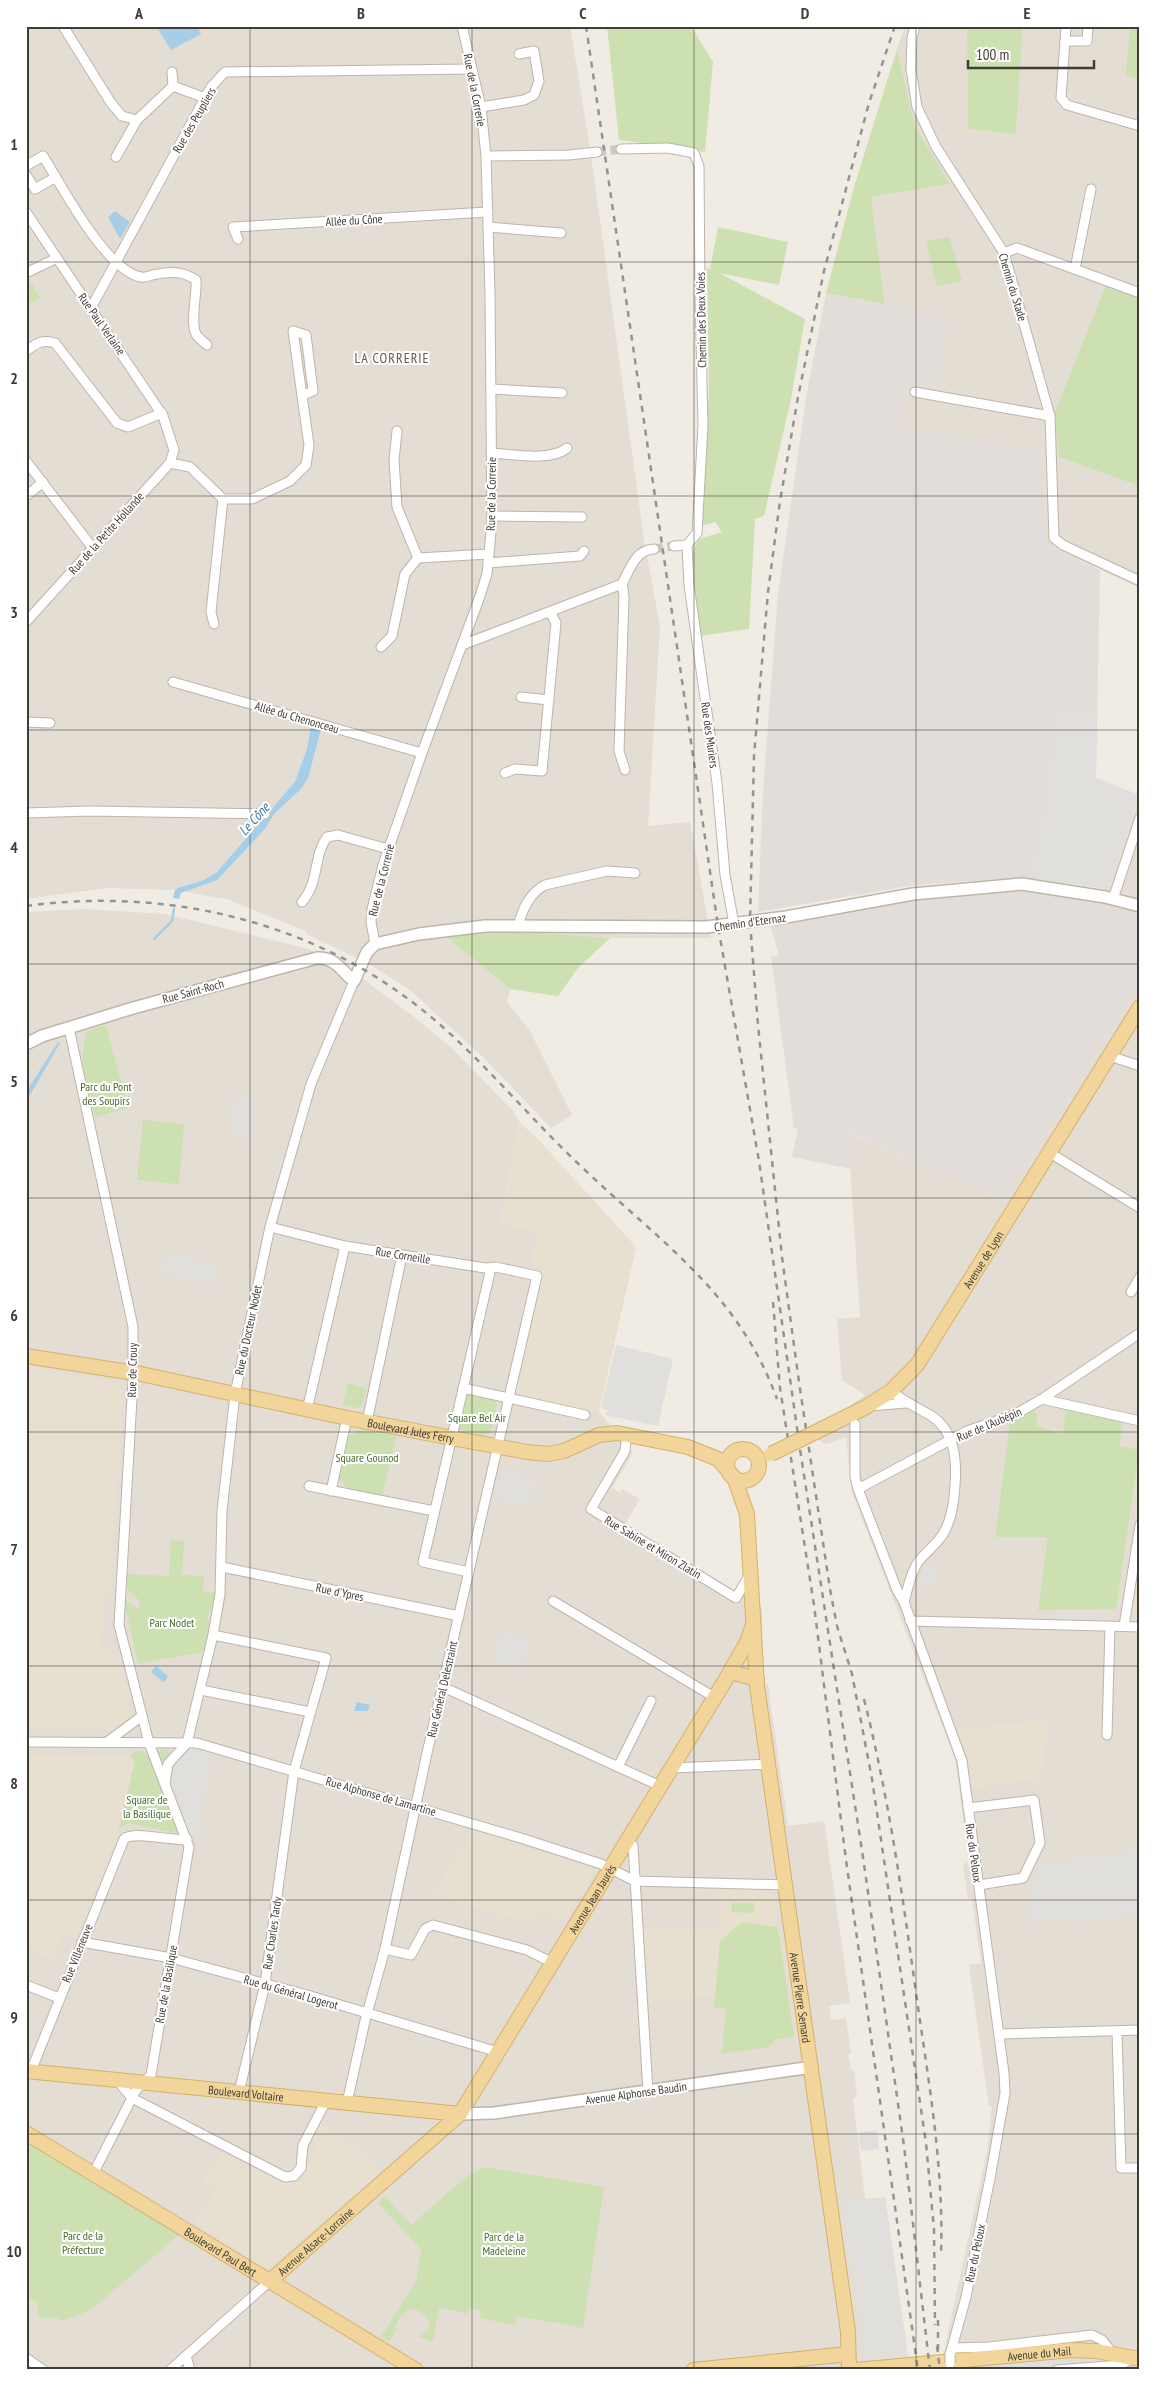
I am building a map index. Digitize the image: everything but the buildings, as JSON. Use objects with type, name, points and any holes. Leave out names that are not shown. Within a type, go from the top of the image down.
[{"type":"main road","name":"Avenue de Lyon","points":[[756,1465],[771,1454],[866,1406],[891,1391],[917,1365],[1140,1007]]},
{"type":"main road","name":"Boulevard Jules Ferry","points":[[26,1356],[133,1374],[367,1422],[548,1454],[564,1451],[599,1435],[617,1433],[688,1447],[734,1452]]},
{"type":"main road","name":"Boulevard Jules Ferry","points":[[688,1447],[718,1459],[732,1476]]},
{"type":"main road","points":[[744,1449],[756,1465],[747,1480],[732,1476],[728,1462],[734,1452],[744,1449]]},
{"type":"main road","name":"Avenue Jean Jaurès","points":[[460,2114],[747,1642],[753,1625],[746,1514],[750,1485],[756,1465]]},
{"type":"main road","name":"Avenue Jean Jaurès","points":[[732,1476],[746,1514]]},
{"type":"main road","name":"Avenue Pierre Semard","points":[[753,1625],[757,1679],[848,2332],[850,2365]]},
{"type":"main road","name":"Avenue Jean Jaurès","points":[[723,1684],[755,1657]]},
{"type":"main road","points":[[734,1673],[757,1679]]},
{"type":"main road","name":"Boulevard Voltaire","points":[[28,2071],[145,2081],[460,2114]]},
{"type":"main road","name":"Avenue Alsace-Lorraine","points":[[271,2280],[460,2114]]},
{"type":"main road","name":"Boulevard Paul Bert","points":[[26,2133],[271,2280],[416,2370]]},
{"type":"main road","name":"Avenue du Mail","points":[[693,2370],[850,2365],[1071,2350],[1114,2354],[1136,2359]]},
{"type":"street","points":[[63,26],[111,103],[122,116],[137,120]]},
{"type":"street","name":"Rue de la Correrie","points":[[375,944],[371,922],[372,910],[388,848],[479,598],[488,558],[492,516],[486,156],[481,107],[462,26]]},
{"type":"street","name":"Chemin du Stade","points":[[914,26],[911,69],[917,107],[936,147],[1004,252],[1050,416],[1054,538],[1063,545],[1140,581]]},
{"type":"street","points":[[1066,26],[1061,98],[1063,102],[1067,105],[1140,126]]},
{"type":"street","points":[[1065,41],[1087,41],[1088,26]]},
{"type":"street","points":[[481,107],[524,100],[534,95],[539,81],[534,52],[519,54]]},
{"type":"street","name":"Rue des Peupliers","points":[[90,308],[211,87],[225,72],[472,69]]},
{"type":"street","points":[[172,72],[173,86]]},
{"type":"street","points":[[116,157],[137,120],[173,86]]},
{"type":"street","points":[[173,86],[205,98]]},
{"type":"street","name":"Chemin des Deux Voies","points":[[621,149],[668,148],[694,153],[700,166],[700,296],[704,425],[697,533],[687,545]]},
{"type":"street","points":[[486,156],[569,155],[597,152]]},
{"type":"street","points":[[26,166],[43,156],[99,245],[116,262],[141,277],[170,272],[185,273],[196,280],[197,292],[193,324],[196,334],[207,345]]},
{"type":"street","points":[[26,175],[35,189],[56,177]]},
{"type":"street","points":[[1075,269],[1091,189]]},
{"type":"street","name":"Rue Paul Verlaine","points":[[26,212],[162,413],[172,438],[174,450],[170,463]]},
{"type":"street","name":"Allée du Cône","points":[[238,239],[233,227],[488,212]]},
{"type":"street","points":[[488,227],[561,233]]},
{"type":"street","points":[[1004,252],[1018,248],[1140,293]]},
{"type":"street","points":[[26,273],[57,258]]},
{"type":"street","points":[[170,463],[190,468],[223,499],[252,499],[290,481],[306,465],[309,445],[302,396],[293,331],[306,335],[313,391],[302,396]]},
{"type":"street","points":[[26,351],[37,342],[45,340],[55,343],[117,424],[128,427],[162,413]]},
{"type":"street","points":[[491,389],[562,393]]},
{"type":"street","points":[[915,392],[1050,416]]},
{"type":"street","points":[[397,431],[394,460],[397,506],[418,558]]},
{"type":"street","points":[[491,453],[548,456],[560,455],[567,448]]},
{"type":"street","points":[[26,461],[92,547]]},
{"type":"street","name":"Rue de la Petite Hollande","points":[[26,622],[170,463]]},
{"type":"street","points":[[26,496],[43,482]]},
{"type":"street","points":[[214,624],[211,612],[223,499]]},
{"type":"street","points":[[492,516],[582,517]]},
{"type":"street","points":[[674,546],[687,545]]},
{"type":"street","name":"Rue des Muriers","points":[[687,545],[689,585],[717,783],[725,875],[734,924]]},
{"type":"street","points":[[625,770],[619,751],[624,596],[622,584],[637,556],[645,550],[654,549]]},
{"type":"street","points":[[418,558],[580,556],[584,551]]},
{"type":"street","points":[[381,647],[392,636],[406,574],[418,558]]},
{"type":"street","points":[[462,645],[622,584]]},
{"type":"street","points":[[505,773],[515,769],[542,771],[556,623],[550,612]]},
{"type":"street","name":"Allée du Chenonceau","points":[[173,682],[422,753]]},
{"type":"street","points":[[521,697],[549,700]]},
{"type":"street","points":[[26,722],[50,723]]},
{"type":"street","points":[[26,813],[110,811],[265,814]]},
{"type":"street","points":[[1113,899],[1140,818]]},
{"type":"street","points":[[302,902],[312,891],[323,844],[327,837],[338,835],[388,848]]},
{"type":"street","points":[[519,924],[521,914],[537,889],[545,885],[607,871],[636,873]]},
{"type":"street","name":"Chemin d'Eternaz","points":[[375,944],[457,929],[519,924],[691,929],[786,917],[913,894],[1022,884],[1113,899],[1140,906]]},
{"type":"street","points":[[338,965],[354,964],[364,958],[375,944]]},
{"type":"street","name":"Rue Saint-Roch","points":[[26,1044],[133,1008],[317,958],[326,959],[338,965],[354,981]]},
{"type":"street","name":"Rue du Docteur Nodet","points":[[187,1743],[213,1635],[222,1567],[222,1511],[235,1394],[270,1227],[311,1084],[364,958]]},
{"type":"street","name":"Rue de Crouy","points":[[69,1028],[132,1321],[133,1374],[119,1625],[149,1743]]},
{"type":"street","points":[[1110,1056],[1140,1066]]},
{"type":"street","points":[[1050,1153],[1140,1208]]},
{"type":"street","name":"Rue Corneille","points":[[270,1227],[345,1246],[537,1276]]},
{"type":"street","points":[[307,1410],[345,1246]]},
{"type":"street","points":[[367,1422],[402,1255]]},
{"type":"street","points":[[468,1572],[423,1562],[491,1268]]},
{"type":"street","name":"Rue Général Delestraint","points":[[347,2103],[385,1949],[415,1806],[537,1276]]},
{"type":"street","points":[[1131,1292],[1140,1277]]},
{"type":"street","name":"Rue de l'Aubépin","points":[[858,1489],[967,1431],[1014,1415],[1042,1400],[1140,1333]]},
{"type":"street","points":[[463,1388],[584,1415]]},
{"type":"street","points":[[891,1391],[906,1403],[932,1416],[943,1427],[951,1440],[956,1463],[953,1506],[944,1532],[919,1562],[910,1578],[904,1602]]},
{"type":"street","points":[[1042,1400],[1140,1421]]},
{"type":"street","points":[[866,1406],[906,1403]]},
{"type":"street","points":[[331,1490],[347,1418]]},
{"type":"street","name":"Rue du Peloux","points":[[855,1424],[855,1477],[858,1489],[897,1590],[904,1602],[960,1754],[1005,2078],[1004,2099],[978,2240],[951,2359]]},
{"type":"street","name":"Rue Sabine et Miron Zlatin","points":[[627,1435],[625,1451],[591,1509],[736,1598],[751,1572]]},
{"type":"street","points":[[309,1486],[434,1511]]},
{"type":"street","points":[[1124,1626],[1140,1525]]},
{"type":"street","name":"Rue d'Ypres","points":[[222,1567],[459,1616]]},
{"type":"street","points":[[554,1601],[714,1697]]},
{"type":"street","points":[[910,1621],[1140,1627]]},
{"type":"street","points":[[1107,1735],[1110,1626]]},
{"type":"street","name":"Rue Charles Tardy","points":[[213,1635],[326,1658],[294,1771],[265,1984],[238,2092]]},
{"type":"street","points":[[443,1687],[660,1786]]},
{"type":"street","points":[[201,1690],[310,1712]]},
{"type":"street","points":[[618,1767],[651,1701]]},
{"type":"street","points":[[107,1742],[142,1716]]},
{"type":"street","name":"Rue Alphonse de Lamartine","points":[[26,1742],[187,1743],[203,1745],[415,1806],[610,1868],[635,1881]]},
{"type":"street","name":"Rue de la Basilique","points":[[93,2174],[132,2098],[150,2075],[189,1847],[149,1743]]},
{"type":"street","points":[[165,1784],[168,1764],[187,1743]]},
{"type":"street","points":[[672,1768],[769,1764]]},
{"type":"street","points":[[968,1808],[1034,1800],[1040,1843],[1023,1878],[979,1884]]},
{"type":"street","name":"Rue Villeneuve","points":[[28,2071],[126,1836],[135,1835],[177,1841],[186,1839]]},
{"type":"street","points":[[627,1839],[633,1846],[648,2091]]},
{"type":"street","points":[[635,1881],[786,1885]]},
{"type":"street","points":[[385,1949],[411,1955],[425,1929],[433,1925],[527,1950],[552,1963]]},
{"type":"street","name":"Rue du Général Logerot","points":[[82,1942],[171,1958],[498,2052]]},
{"type":"street","points":[[26,1984],[59,1998]]},
{"type":"street","points":[[1000,2034],[1140,2030]]},
{"type":"street","points":[[1117,2031],[1121,2168],[1140,2168]]},
{"type":"street","name":"Avenue Alphonse Baudin","points":[[460,2114],[494,2113],[812,2067]]},
{"type":"street","points":[[116,2079],[132,2098],[285,2177],[294,2176],[301,2168],[303,2146],[326,2101]]},
{"type":"street","name":"Avenue Alsace-Lorraine","points":[[170,2370],[271,2280]]},
{"type":"street","points":[[951,2359],[988,2347],[1092,2335],[1102,2340],[1114,2354]]},
{"type":"street","points":[[186,2356],[190,2370]]},
{"type":"street","points":[[26,2358],[43,2370]]},
{"type":"street","name":"Avenue du Mail","points":[[1057,2370],[1121,2365],[1136,2359]]},
{"type":"shaded area","points":[[26,26],[570,26],[590,148],[644,540],[660,626],[648,826],[690,822],[711,938],[610,938],[532,932],[445,936],[510,989],[507,1002],[530,1031],[572,1115],[551,1128],[483,1057],[410,990],[369,964],[306,934],[306,931],[227,899],[174,890],[108,888],[26,899]]},
{"type":"shaded area","points":[[905,26],[967,26],[968,129],[1016,133],[1023,26],[1140,26],[1140,588],[1045,544],[1046,452],[899,426],[908,380],[939,386],[922,310],[885,304],[871,197],[950,184],[915,126],[897,49]]},
{"type":"shaded area","points":[[826,293],[922,310],[948,320],[939,386],[908,380],[899,426],[1046,452],[1045,544],[1100,570],[1096,778],[1139,795],[1110,884],[1102,888],[1028,878],[955,882],[909,886],[758,912],[763,791],[778,594],[806,398]]},
{"type":"shaded area","points":[[1053,714],[1097,715],[1096,778],[1139,795],[1110,884],[1102,888],[1035,879],[1033,867],[1045,815],[1051,777]]},
{"type":"shaded area","points":[[1140,795],[1140,912],[1094,900],[1102,888],[1110,884]]},
{"type":"shaded area","points":[[1022,891],[1094,900],[1140,912],[1140,984],[1007,1201],[849,1133],[851,1169],[792,1157],[798,1129],[794,1128],[771,956],[779,955],[770,925],[908,899]]},
{"type":"shaded area","points":[[85,909],[165,914],[309,949],[359,976],[451,1047],[513,1111],[520,1123],[500,1223],[538,1231],[532,1263],[545,1266],[516,1394],[599,1412],[633,1453],[612,1488],[620,1493],[622,1489],[640,1499],[625,1524],[762,1607],[763,1680],[768,1685],[788,1826],[824,1821],[850,2003],[829,2006],[831,2020],[846,2018],[851,2054],[848,2055],[851,2071],[854,2070],[857,2097],[853,2098],[865,2199],[885,2197],[908,2356],[912,2358],[913,2370],[26,2370],[26,912]]},
{"type":"shaded area","points":[[1140,984],[1140,2370],[944,2370],[943,2356],[987,2151],[992,2106],[989,2106],[969,1965],[981,1963],[972,1899],[968,1898],[963,1865],[969,1861],[955,1759],[852,1493],[846,1437],[827,1444],[823,1443],[819,1440],[816,1422],[841,1412],[865,1395],[842,1380],[837,1319],[860,1317],[848,1133],[1007,1201]]},
{"type":"shaded area","points":[[238,1091],[258,1095],[251,1139],[230,1136]]},
{"type":"shaded area","points":[[520,1123],[536,1137],[636,1247],[599,1412],[516,1394],[544,1267],[532,1263],[538,1231],[500,1224]]},
{"type":"shaded area","points":[[165,1254],[219,1265],[215,1285],[162,1274]]},
{"type":"shaded area","points":[[616,1345],[673,1359],[658,1426],[605,1415],[607,1410],[601,1408]]},
{"type":"shaded area","points":[[26,1366],[118,1383],[124,1390],[111,1587],[105,1588],[101,1645],[123,1665],[131,1714],[116,1730],[26,1730]]},
{"type":"shaded area","points":[[511,1470],[533,1482],[533,1491],[528,1503],[520,1505],[495,1499],[500,1476]]},
{"type":"shaded area","points":[[1140,1563],[1140,1615],[1130,1614]]},
{"type":"shaded area","points":[[925,1565],[934,1569],[934,1587],[924,1587],[920,1576]]},
{"type":"shaded area","points":[[1053,1613],[1093,1613],[1097,1619],[1055,1620],[1050,1616]]},
{"type":"shaded area","points":[[500,1633],[530,1639],[522,1667],[492,1662]]},
{"type":"shaded area","points":[[1049,1720],[1041,1778],[972,1788],[967,1754],[957,1729]]},
{"type":"shaded area","points":[[193,1747],[213,1752],[195,1836],[190,1835],[168,1778],[169,1769],[184,1750]]},
{"type":"shaded area","points":[[26,1755],[130,1755],[135,1761],[117,1837],[76,1939],[61,1933],[53,1959],[26,1948]]},
{"type":"shaded area","points":[[473,1831],[593,1867],[595,1872],[564,1922],[537,1909],[532,1924],[431,1894],[460,1854]]},
{"type":"shaded area","points":[[1140,1850],[1140,1914],[1068,1924],[1066,1918],[1026,1923],[1039,1865]]},
{"type":"shaded area","points":[[722,1888],[767,1889],[773,1895],[778,1927],[742,1922],[720,1941],[715,1995],[647,2004],[642,1928],[720,1930]]},
{"type":"shaded area","points":[[321,2121],[382,2171],[271,2266],[266,2268],[193,2224],[217,2188],[202,2181],[224,2150],[281,2181],[293,2181],[305,2172],[308,2151],[314,2151],[315,2143],[312,2139]]},
{"type":"shaded area","points":[[877,2130],[879,2149],[861,2151],[858,2133]]},
{"type":"shaded area","points":[[885,2197],[908,2357],[866,2360],[843,2203]]},
{"type":"shaded area","points":[[1058,2358],[1070,2359],[1071,2364],[997,2370],[997,2363]]},
{"type":"green space","points":[[607,26],[691,26],[713,62],[705,152],[619,140]]},
{"type":"green space","points":[[967,26],[1023,26],[1016,134],[968,129]]},
{"type":"green space","points":[[1130,26],[1140,26],[1140,79],[1126,75]]},
{"type":"green space","points":[[897,49],[915,126],[950,184],[871,197],[885,304],[826,293],[854,187]]},
{"type":"green space","points":[[718,227],[788,242],[779,285],[719,273],[805,319],[791,399],[764,516],[755,519],[749,629],[699,636],[691,586],[691,561],[699,539],[722,532],[715,522],[701,526],[709,392],[707,268],[710,269]]},
{"type":"green space","points":[[949,237],[962,281],[937,286],[926,241]]},
{"type":"green space","points":[[32,284],[40,298],[26,305],[26,287]]},
{"type":"green space","points":[[1106,285],[1140,298],[1140,486],[1059,457],[1055,412]]},
{"type":"green space","points":[[532,932],[610,938],[578,968],[558,996],[510,989],[444,935]]},
{"type":"green space","name":"Parc du Pont des Soupirs","points":[[106,1025],[128,1108],[95,1117],[83,1064],[84,1042],[87,1031]]},
{"type":"green space","points":[[143,1120],[184,1124],[179,1184],[137,1180]]},
{"type":"green space","points":[[348,1383],[366,1388],[362,1405],[357,1408],[343,1405]]},
{"type":"green space","name":"Square Bel Air","points":[[468,1394],[494,1399],[497,1403],[491,1432],[482,1436],[456,1431],[464,1395]]},
{"type":"green space","points":[[1066,1408],[1123,1419],[1119,1446],[1139,1450],[1116,1609],[1038,1610],[1048,1537],[995,1537],[1010,1423],[1035,1410],[1038,1426],[1063,1434]]},
{"type":"green space","name":"Square Gounod","points":[[362,1429],[396,1436],[382,1496],[347,1489],[339,1478],[348,1437]]},
{"type":"green space","name":"Parc Nodet","points":[[171,1540],[184,1541],[182,1575],[204,1576],[203,1592],[215,1592],[214,1610],[209,1611],[207,1621],[212,1622],[207,1651],[138,1664],[124,1599],[139,1610],[140,1601],[128,1590],[125,1574],[169,1576]]},
{"type":"green space","points":[[166,1749],[169,1750],[169,1760],[162,1761],[159,1760],[158,1753],[159,1750]]},
{"type":"green space","name":"Square de la Basilique","points":[[137,1751],[143,1751],[151,1760],[180,1834],[128,1823],[119,1828],[135,1761],[130,1755]]},
{"type":"green space","points":[[732,1903],[755,1903],[754,1913],[731,1912]]},
{"type":"green space","points":[[742,1922],[778,1927],[794,2037],[773,2040],[774,2044],[770,2044],[769,2047],[722,2054],[726,2009],[714,2008],[720,1941]]},
{"type":"green space","name":"Parc de la Préfecture","points":[[26,2142],[180,2234],[91,2310],[61,2321],[57,2318],[38,2317],[38,2303],[26,2296]]},
{"type":"green space","name":"Parc de la Madeleine","points":[[484,2167],[604,2187],[583,2328],[517,2316],[515,2325],[480,2318],[481,2310],[469,2308],[466,2316],[463,2312],[439,2308],[433,2342],[419,2337],[428,2329],[429,2321],[427,2318],[420,2311],[409,2309],[399,2318],[395,2328],[397,2329],[389,2342],[381,2337],[417,2279],[421,2249],[378,2203],[385,2196],[411,2225],[466,2177]]},
{"type":"water","points":[[156,26],[197,26],[201,34],[171,50]]},
{"type":"water","points":[[115,211],[130,222],[120,239],[108,217]]},
{"type":"water","points":[[311,726],[321,729],[308,778],[301,789],[275,813],[264,830],[217,880],[181,893],[179,899],[173,898],[175,890],[178,888],[204,880],[217,872],[295,782],[307,749]]},
{"type":"water","points":[[58,1042],[60,1043],[26,1102],[26,1092]]},
{"type":"water","points":[[156,1666],[168,1676],[163,1682],[151,1672]]},
{"type":"water","points":[[357,1702],[370,1705],[368,1711],[354,1711]]},
{"type":"waterway","name":"Le Cône","points":[[154,939],[172,921],[174,909]]},
{"type":"tunnel","points":[[597,152],[621,149]]},
{"type":"tunnel","points":[[654,549],[674,546]]},
{"type":"railway","points":[[586,26],[718,926],[759,1161],[800,1449],[863,1857],[904,2146],[930,2370]]},
{"type":"railway","points":[[895,26],[869,103],[824,271],[798,397],[780,501],[768,592],[754,756],[750,922],[758,1025],[782,1257],[799,1382],[830,1589],[837,1626],[852,1674],[872,1779],[926,2143],[934,2229],[935,2325]]},
{"type":"railway","points":[[26,906],[81,901],[136,902],[191,908],[244,920],[296,937],[346,960],[393,988],[437,1022],[494,1077],[567,1153],[696,1273],[742,1329],[761,1362],[777,1399]]},
{"type":"railway","points":[[773,1302],[780,1388],[814,1605],[846,1860],[918,2370]]},
{"type":"railway","points":[[864,1699],[895,1849],[931,2095],[938,2159],[941,2255]]},
{"type":"railway","points":[[938,2320],[938,2352]]},
{"type":"railway","points":[[937,2346],[940,2370]]},
{"type":"district","name":"LA CORRERIE","points":[[392,358]]}]
